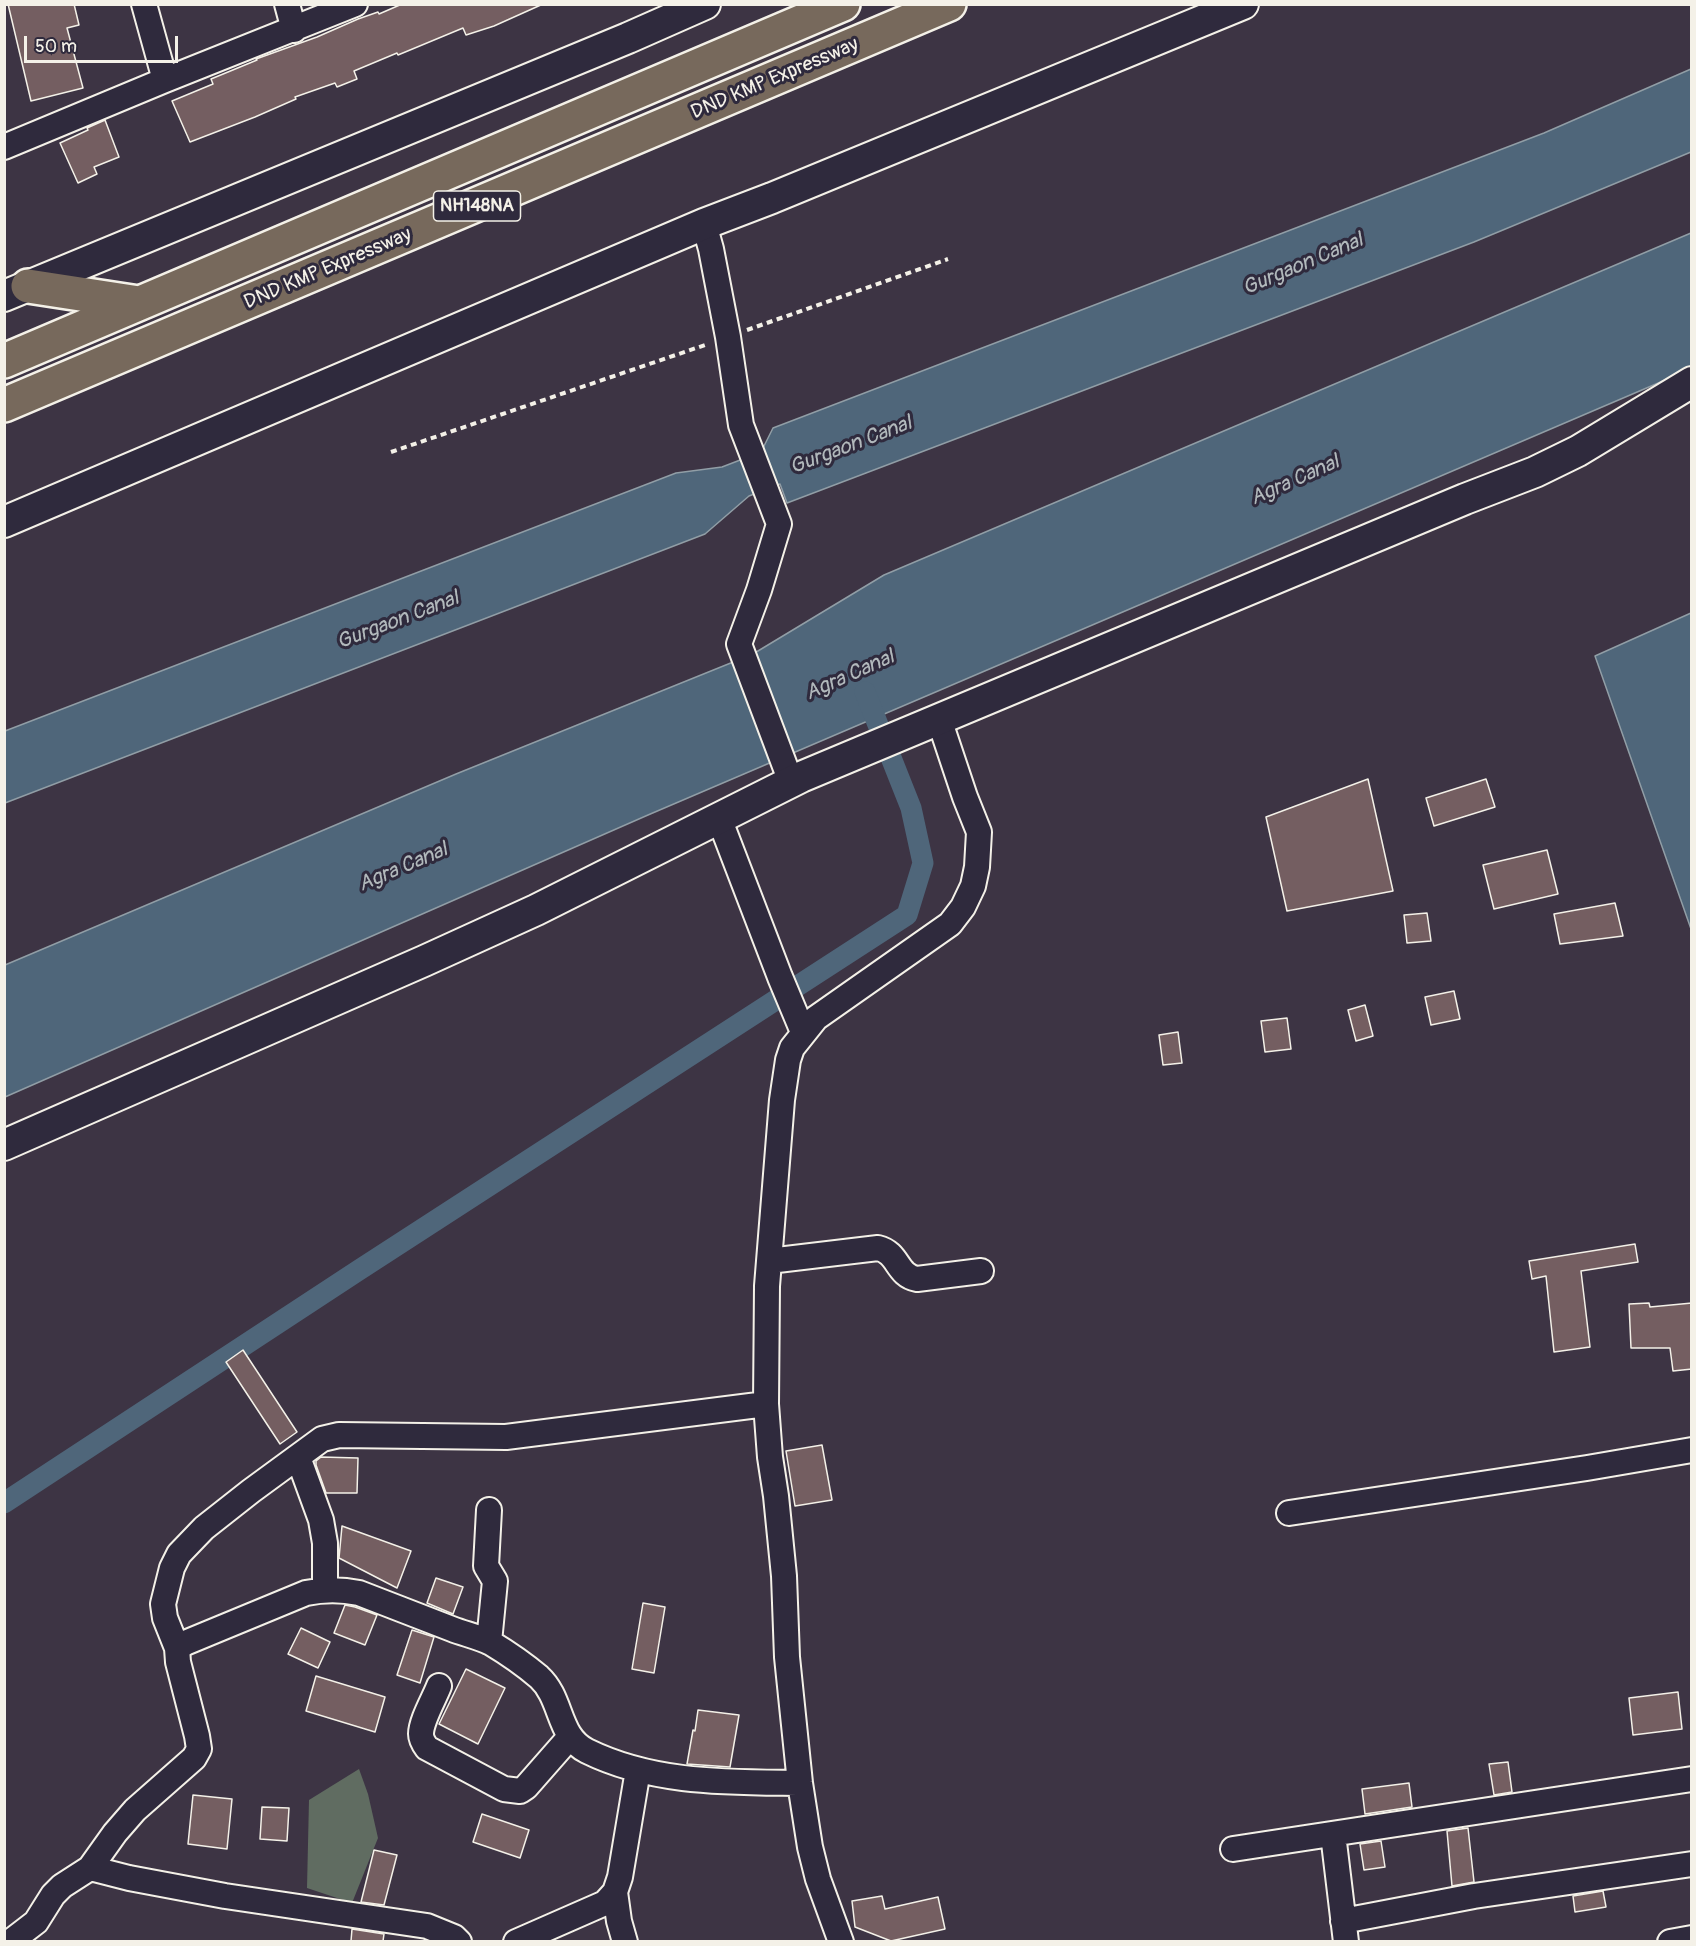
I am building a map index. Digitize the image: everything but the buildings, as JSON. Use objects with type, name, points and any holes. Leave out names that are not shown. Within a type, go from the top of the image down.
[{"type":"highway","name":"NH148NA","points":[[4,361],[843,4]]},
{"type":"highway","name":"DND KMP Expressway","points":[[4,405],[949,4]]},
{"type":"highway","points":[[16,291],[139,303]]},
{"type":"street","points":[[144,4],[165,80]]},
{"type":"street","points":[[287,4],[294,30]]},
{"type":"street","points":[[4,147],[355,4]]},
{"type":"street","points":[[16,291],[617,43],[705,4]]},
{"type":"street","points":[[4,522],[704,224],[1243,4]]},
{"type":"street","points":[[704,224],[728,337],[741,425],[779,524],[759,590],[739,644],[791,783]]},
{"type":"street","points":[[4,1145],[506,924],[791,783],[890,739],[1465,499],[1535,472],[1578,451],[1691,382]]},
{"type":"street","points":[[841,1941],[818,1879],[810,1847],[800,1783],[787,1657],[784,1576],[766,1404],[766,1321],[780,1122],[788,1060],[792,1048],[803,1032],[816,1018],[950,924],[963,907],[973,885],[977,867],[979,832],[939,719]]},
{"type":"street","points":[[719,818],[803,1032]]},
{"type":"street","points":[[769,1261],[878,1248],[891,1253],[906,1275],[911,1278],[981,1271]]},
{"type":"street","points":[[10,1941],[36,1922],[53,1895],[62,1886],[90,1868],[135,1810],[194,1758],[199,1749],[197,1736],[177,1662],[177,1648],[165,1618],[164,1604],[172,1568],[179,1554],[204,1528],[298,1456],[322,1439],[339,1435],[506,1437],[766,1404]]},
{"type":"street","points":[[1289,1513],[1692,1450]]},
{"type":"street","points":[[298,1456],[321,1520],[325,1543],[325,1589]]},
{"type":"street","points":[[489,1510],[486,1566],[495,1581],[489,1642]]},
{"type":"street","points":[[177,1648],[306,1593],[339,1589],[359,1593],[489,1642],[538,1677],[548,1687],[556,1701],[570,1738],[586,1751],[638,1770],[690,1780],[800,1783]]},
{"type":"street","points":[[439,1686],[423,1725],[421,1734],[423,1742],[427,1748],[504,1789],[520,1791],[526,1787],[570,1738]]},
{"type":"street","points":[[516,1941],[591,1910],[605,1903],[615,1892],[620,1877],[638,1770]]},
{"type":"street","points":[[1233,1849],[1692,1779]]},
{"type":"street","points":[[1333,1833],[1345,1931],[1474,1896],[1692,1864]]},
{"type":"street","points":[[90,1868],[129,1878],[245,1900],[427,1926],[459,1941]]},
{"type":"street","points":[[615,1892],[619,1922],[625,1941]]},
{"type":"street","points":[[1670,1941],[1692,1938]]},
{"type":"path","points":[[391,452],[948,259]]},
{"type":"green space","points":[[359,1769],[368,1794],[378,1838],[352,1903],[307,1888],[309,1800]]},
{"type":"water","name":"Gurgaon Canal","points":[[1691,69],[1691,152],[1474,242],[787,503],[780,484],[749,496],[705,534],[5,803],[5,731],[676,473],[722,467],[761,452],[773,428],[1544,133]]},
{"type":"water","name":"Agra Canal","points":[[1691,233],[1691,369],[648,815],[5,1097],[5,965],[456,774],[753,654],[884,575]]},
{"type":"water","points":[[1691,613],[1691,929],[1595,656]]},
{"type":"waterway","name":"Agra Canal","points":[[4,1503],[907,915],[923,863],[911,808],[865,692]]}]
